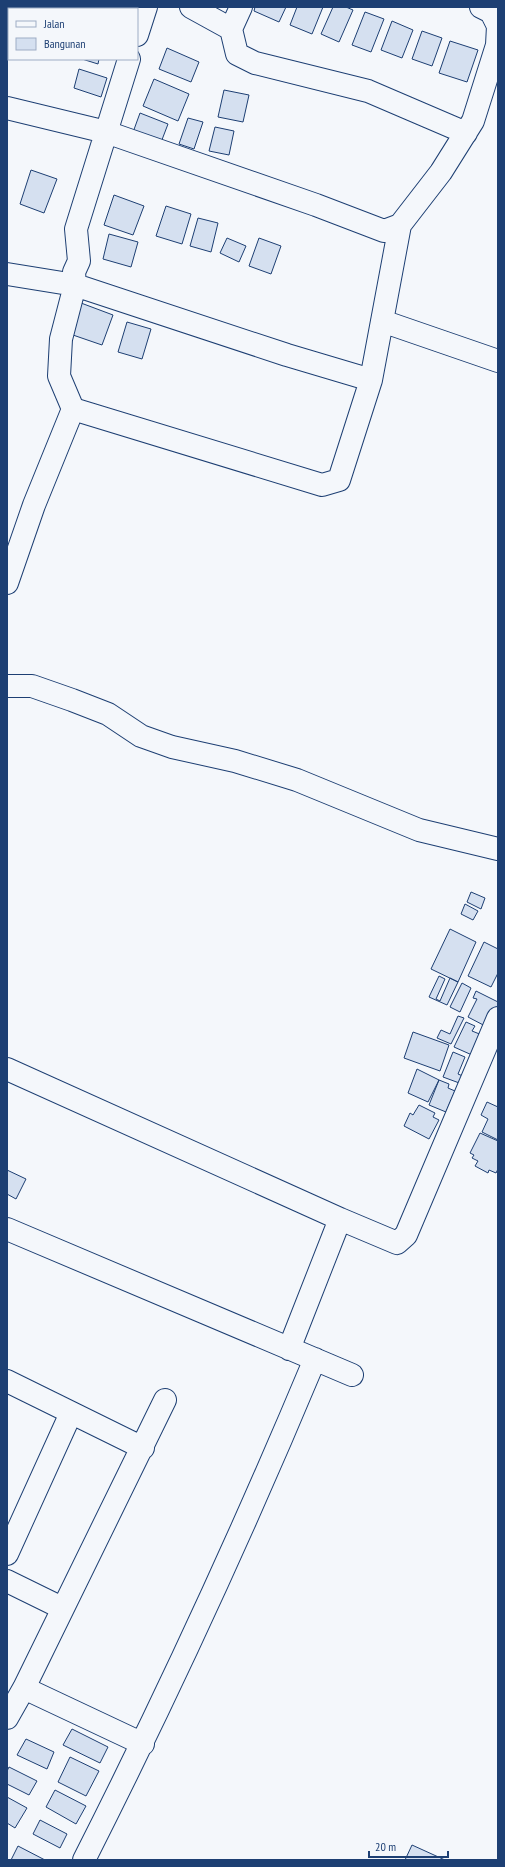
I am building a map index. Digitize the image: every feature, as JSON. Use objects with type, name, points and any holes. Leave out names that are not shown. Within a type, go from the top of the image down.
[{"type":"street","points":[[138,32],[146,7]]},
{"type":"street","points":[[191,7],[231,30]]},
{"type":"street","points":[[241,7],[231,30],[237,54],[255,63],[368,91],[466,133]]},
{"type":"street","points":[[73,409],[322,485],[339,480],[371,380],[400,225],[441,172],[473,121],[497,45],[498,26],[491,12],[481,7]]},
{"type":"street","points":[[7,583],[34,505],[73,409],[59,376],[61,339],[75,285],[74,272],[79,261],[76,229],[129,60]]},
{"type":"street","points":[[7,108],[106,132],[316,205],[384,231],[400,225]]},
{"type":"street","points":[[7,274],[75,285],[287,355],[371,380]]},
{"type":"street","points":[[382,321],[498,361]]},
{"type":"street","points":[[7,686],[32,686],[108,714],[141,736],[172,747],[235,761],[297,780],[419,830],[498,849]]},
{"type":"street","points":[[7,1069],[340,1219],[397,1243],[406,1235],[498,1018]]},
{"type":"street","points":[[289,1349],[340,1219]]},
{"type":"street","points":[[7,1229],[352,1375]]},
{"type":"street","points":[[84,1860],[143,1744],[273,1460],[315,1359]]},
{"type":"street","points":[[7,1381],[143,1448]]},
{"type":"street","points":[[8,1712],[24,1688],[62,1608],[143,1448],[165,1400]]},
{"type":"street","points":[[7,1554],[71,1413]]},
{"type":"street","points":[[7,1581],[62,1608]]},
{"type":"street","points":[[24,1688],[143,1744]]},
{"type":"building","points":[[255,7],[286,7],[279,22],[254,11]]},
{"type":"building","points":[[297,7],[323,7],[312,34],[290,25]]},
{"type":"building","points":[[333,7],[346,7],[353,10],[339,42],[321,34]]},
{"type":"building","points":[[365,12],[384,19],[371,52],[352,45]]},
{"type":"building","points":[[392,21],[413,30],[402,58],[381,50]]},
{"type":"building","points":[[422,31],[442,38],[432,66],[412,59]]},
{"type":"building","points":[[450,41],[478,50],[467,82],[439,73]]},
{"type":"building","points":[[167,48],[199,62],[191,82],[159,69]]},
{"type":"building","points":[[85,60],[99,60],[98,64]]},
{"type":"building","points":[[79,69],[107,78],[101,97],[74,88]]},
{"type":"building","points":[[154,79],[189,94],[178,121],[143,106]]},
{"type":"building","points":[[224,90],[249,95],[243,122],[218,117]]},
{"type":"building","points":[[140,113],[168,124],[160,145],[132,135]]},
{"type":"building","points":[[188,118],[203,122],[194,149],[179,144]]},
{"type":"building","points":[[215,127],[234,131],[229,155],[209,151]]},
{"type":"building","points":[[31,170],[57,179],[44,213],[20,204]]},
{"type":"building","points":[[114,195],[144,206],[133,235],[104,225]]},
{"type":"building","points":[[166,206],[191,214],[182,244],[156,236]]},
{"type":"building","points":[[198,218],[218,223],[211,252],[190,246]]},
{"type":"building","points":[[109,234],[138,242],[131,267],[103,259]]},
{"type":"building","points":[[227,238],[246,246],[239,262],[220,253]]},
{"type":"building","points":[[259,238],[281,246],[271,274],[249,266]]},
{"type":"building","points":[[81,303],[113,315],[102,345],[70,334]]},
{"type":"building","points":[[127,322],[151,329],[142,359],[118,352]]},
{"type":"building","points":[[471,892],[485,898],[481,909],[467,902]]},
{"type":"building","points":[[465,904],[478,911],[473,920],[461,914]]},
{"type":"building","points":[[450,929],[476,942],[458,982],[431,969]]},
{"type":"building","points":[[484,942],[498,949],[498,973],[491,987],[468,976]]},
{"type":"building","points":[[439,976],[445,979],[436,999],[440,1001],[450,978],[458,982],[447,1005],[429,997]]},
{"type":"building","points":[[462,983],[471,988],[460,1012],[450,1007]]},
{"type":"building","points":[[476,991],[498,1002],[498,1010],[489,1028],[468,1017],[477,999],[473,998]]},
{"type":"building","points":[[458,1016],[464,1018],[451,1044],[437,1038],[441,1030],[450,1034]]},
{"type":"building","points":[[466,1022],[475,1026],[472,1031],[482,1035],[472,1055],[454,1047]]},
{"type":"building","points":[[413,1032],[449,1045],[440,1071],[404,1058]]},
{"type":"building","points":[[453,1052],[465,1057],[458,1074],[465,1077],[462,1084],[443,1077]]},
{"type":"building","points":[[417,1069],[439,1080],[428,1102],[408,1093]]},
{"type":"building","points":[[439,1080],[449,1084],[448,1088],[455,1091],[446,1112],[429,1105]]},
{"type":"building","points":[[487,1102],[498,1107],[498,1140],[482,1132],[488,1119],[481,1115]]},
{"type":"building","points":[[419,1105],[435,1113],[433,1117],[439,1120],[429,1139],[404,1126],[410,1113],[413,1115]]},
{"type":"building","points":[[480,1133],[498,1141],[498,1169],[496,1173],[489,1170],[488,1173],[475,1166],[478,1161],[472,1158],[474,1155],[470,1153]]},
{"type":"building","points":[[7,1170],[26,1179],[16,1199],[7,1194]]},
{"type":"building","points":[[72,1729],[108,1747],[100,1763],[63,1745]]},
{"type":"building","points":[[26,1739],[54,1752],[47,1769],[17,1755]]},
{"type":"building","points":[[70,1757],[99,1771],[86,1796],[58,1782]]},
{"type":"building","points":[[9,1767],[37,1781],[29,1795],[7,1784],[7,1771]]},
{"type":"building","points":[[55,1790],[86,1806],[76,1824],[46,1807]]},
{"type":"building","points":[[7,1797],[27,1808],[15,1828],[7,1823]]},
{"type":"building","points":[[40,1820],[67,1834],[60,1848],[33,1834]]},
{"type":"building","points":[[412,1845],[445,1860],[405,1860]]},
{"type":"building","points":[[18,1846],[45,1860],[11,1860]]}]
